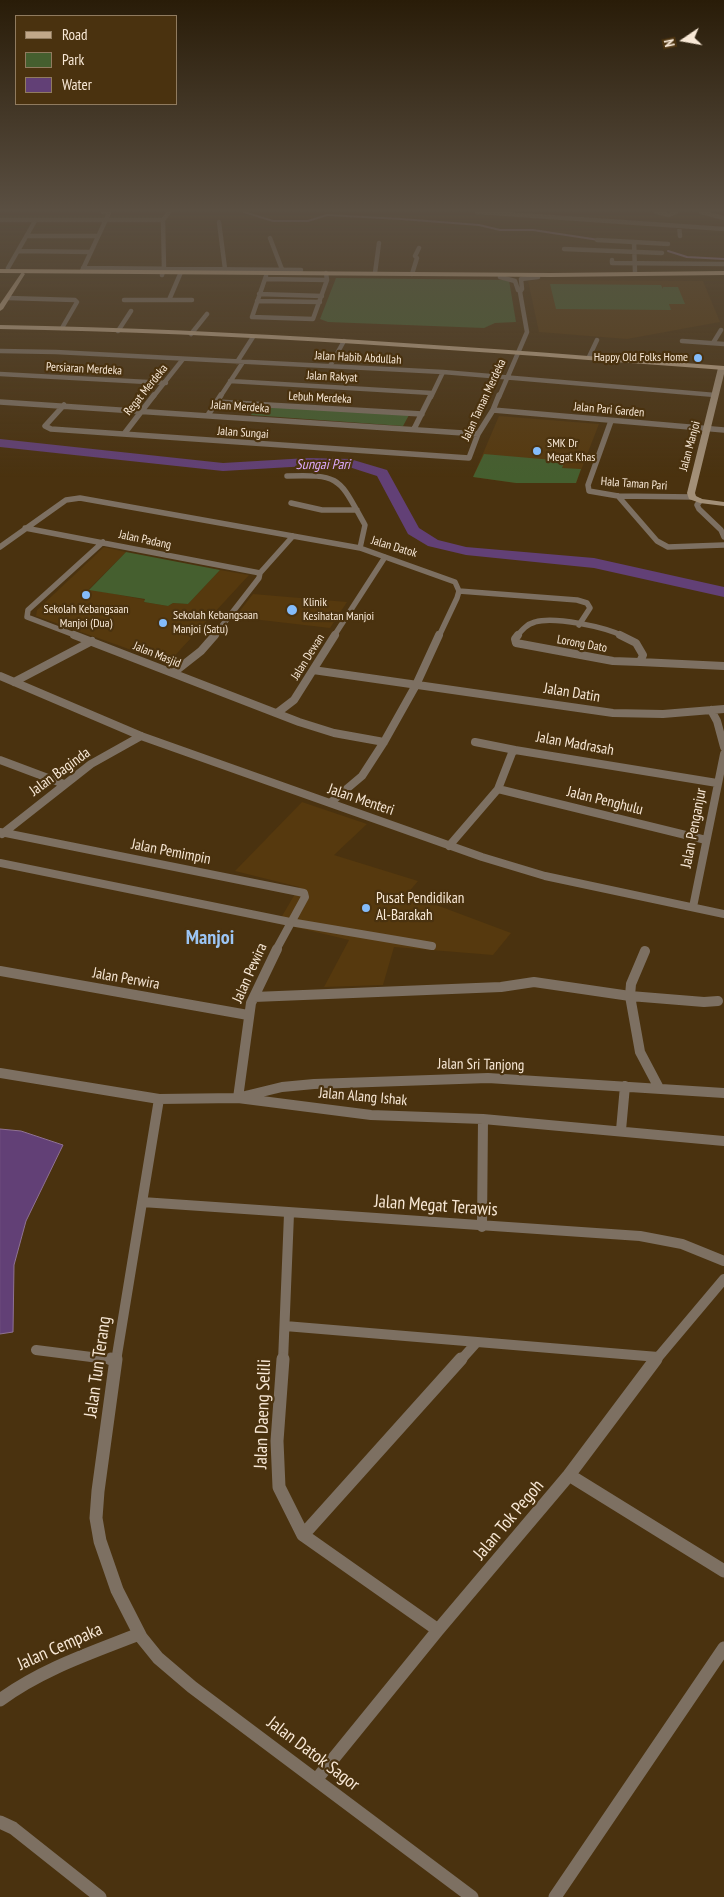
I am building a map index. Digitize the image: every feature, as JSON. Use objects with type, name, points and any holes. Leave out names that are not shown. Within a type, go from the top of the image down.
[{"type":"main road","points":[[0,316],[10,301]]},
{"type":"main road","points":[[1,327],[118,330],[344,341],[723,368]]},
{"type":"street","points":[[62,328],[76,301]]},
{"type":"street","points":[[257,301],[252,317],[313,319],[320,302],[274,301]]},
{"type":"street","name":"Jalan Taman Merdeka","points":[[469,458],[478,434],[493,410],[526,332],[521,301]]},
{"type":"street","points":[[118,330],[131,311]]},
{"type":"street","points":[[191,334],[207,314]]},
{"type":"street","points":[[713,343],[721,330]]},
{"type":"street","points":[[208,415],[230,382],[253,337]]},
{"type":"street","points":[[589,357],[597,340]]},
{"type":"street","points":[[330,366],[344,341]]},
{"type":"street","points":[[682,341],[724,344]]},
{"type":"street","name":"Jalan Habib Abdullah","points":[[0,351],[330,366],[719,389]]},
{"type":"street","name":"Regat Merdeka","points":[[124,434],[183,359]]},
{"type":"street","name":"Jalan Manjoi","points":[[696,499],[691,493],[723,368]]},
{"type":"street","points":[[414,429],[443,372]]},
{"type":"street","name":"Persiaran Merdeka","points":[[0,374],[166,383]]},
{"type":"street","name":"Jalan Rakyat","points":[[230,382],[432,393]]},
{"type":"street","name":"Jalan Merdeka","points":[[0,402],[478,434]]},
{"type":"street","name":"Lebuh Merdeka","points":[[217,402],[422,414]]},
{"type":"street","name":"Jalan Sungai","points":[[64,405],[45,426],[51,429],[469,458]]},
{"type":"street","name":"Jalan Pari Garden","points":[[493,410],[724,430]]},
{"type":"street","name":"Hala Taman Pari","points":[[611,420],[588,485],[589,491],[618,496],[696,499]]},
{"type":"street","points":[[287,476],[320,475],[335,480],[345,489],[357,510],[365,530],[360,548]]},
{"type":"street","points":[[618,496],[657,541],[668,546],[724,545]]},
{"type":"street","name":"Jalan Datok","points":[[66,500],[80,498],[360,548],[418,566],[437,574],[455,582],[459,591]]},
{"type":"street","points":[[724,504],[696,499],[699,509],[721,530],[724,538]]},
{"type":"street","points":[[0,547],[66,500]]},
{"type":"street","points":[[291,502],[319,509],[357,510]]},
{"type":"street","name":"Jalan Padang","points":[[25,528],[260,573]]},
{"type":"street","points":[[173,673],[201,651],[259,578],[260,573],[292,536]]},
{"type":"street","name":"Jalan Masjid","points":[[103,542],[28,610],[26,613],[31,619],[276,713],[334,733],[384,742]]},
{"type":"street","name":"Jalan Dewan","points":[[276,713],[294,700],[385,557]]},
{"type":"street","points":[[330,804],[362,776],[384,742],[416,685],[459,591]]},
{"type":"street","name":"Lorong Dato","points":[[459,591],[577,600],[587,603],[590,608],[579,625]]},
{"type":"street","name":"Lorong Dato","points":[[548,619],[579,625],[610,630],[636,643],[643,655],[640,662],[613,661],[516,643],[515,639],[525,626],[532,621],[548,619]]},
{"type":"street","points":[[14,682],[92,641]]},
{"type":"street","points":[[640,662],[724,666]]},
{"type":"street","name":"Jalan Datin","points":[[313,670],[614,713],[663,714],[724,709]]},
{"type":"street","name":"Jalan Menteri","points":[[0,676],[141,736],[449,846],[544,876],[724,914]]},
{"type":"street","points":[[711,710],[717,721],[724,747]]},
{"type":"street","name":"Jalan Baginda","points":[[1,834],[92,764],[141,736]]},
{"type":"street","points":[[475,742],[516,750]]},
{"type":"street","name":"Jalan Madrasah","points":[[449,846],[498,789],[512,753],[516,750],[717,783]]},
{"type":"street","name":"Jalan Penganjur","points":[[693,907],[724,754]]},
{"type":"street","points":[[0,760],[64,784]]},
{"type":"street","name":"Jalan Penghulu","points":[[498,789],[706,840]]},
{"type":"street","name":"Jalan Pemimpin","points":[[1,834],[301,892],[305,897],[290,922]]},
{"type":"street","points":[[0,864],[290,922],[432,946]]},
{"type":"street","name":"Jalan Pewira","points":[[238,1098],[248,1015],[254,997],[290,922]]},
{"type":"street","points":[[644,951],[631,984],[630,996],[640,1052],[659,1088]]},
{"type":"street","name":"Jalan Perwira","points":[[0,971],[248,1015]]},
{"type":"street","points":[[254,997],[500,987],[534,982],[630,996],[704,1002],[718,1001]]},
{"type":"street","name":"Jalan Alang Ishak","points":[[0,1074],[159,1099],[238,1098],[371,1115],[483,1119],[724,1140]]},
{"type":"street","name":"Jalan Sri Tanjong","points":[[238,1098],[282,1087],[449,1078],[488,1078],[724,1093]]},
{"type":"street","points":[[621,1130],[624,1086]]},
{"type":"street","name":"Jalan Tun Terang","points":[[139,1634],[103,1556],[97,1528],[98,1502],[115,1360],[159,1099]]},
{"type":"street","points":[[482,1227],[483,1119]]},
{"type":"street","name":"Jalan Megat Terawis","points":[[142,1202],[290,1214],[640,1236],[682,1244],[724,1261]]},
{"type":"street","name":"Jalan Daeng Selili","points":[[290,1214],[277,1441],[279,1487],[303,1535],[438,1630]]},
{"type":"street","name":"Jalan Tok Pegoh","points":[[316,1780],[438,1630],[569,1476],[658,1357],[724,1279]]},
{"type":"street","points":[[285,1326],[658,1357]]},
{"type":"street","points":[[303,1535],[478,1342]]},
{"type":"street","points":[[36,1350],[115,1360]]},
{"type":"street","points":[[569,1476],[724,1571]]},
{"type":"street","name":"Jalan Cempaka","points":[[0,1700],[15,1688],[49,1670],[139,1634]]},
{"type":"street","name":"Jalan Datok Sagor","points":[[139,1634],[149,1648],[192,1688],[472,1897]]},
{"type":"street","points":[[555,1897],[724,1648]]},
{"type":"street","points":[[0,1822],[12,1828],[100,1897]]},
{"type":"shaded area","points":[[532,301],[711,301],[720,322],[627,339],[539,332]]},
{"type":"shaded area","name":"SMK Dr Megat Khas","points":[[499,416],[599,424],[576,483],[516,483],[473,477]]},
{"type":"shaded area","points":[[104,547],[126,552],[89,589],[146,600],[144,602],[168,606],[173,603],[188,604],[220,570],[249,575],[168,663],[36,616],[37,610]]},
{"type":"shaded area","name":"Klinik Kesihatan Manjoi","points":[[253,594],[347,602],[330,628],[235,617]]},
{"type":"shaded area","name":"Pusat Pendidikan Al-Barakah","points":[[302,802],[367,824],[334,855],[418,881],[407,894],[511,933],[493,955],[394,947],[383,985],[324,987],[349,940],[278,923],[299,887],[235,871]]},
{"type":"green space","points":[[327,301],[512,301],[516,322],[495,323],[484,328],[328,322],[320,319]]},
{"type":"green space","points":[[554,301],[684,301],[685,304],[669,304],[671,310],[556,309]]},
{"type":"green space","points":[[256,406],[409,415],[403,426],[251,415]]},
{"type":"green space","points":[[484,454],[565,461],[562,468],[581,469],[576,483],[516,483],[473,477]]},
{"type":"green space","points":[[126,552],[220,570],[188,604],[173,603],[168,606],[144,602],[145,599],[89,590]]},
{"type":"water","points":[[0,1129],[21,1131],[63,1145],[26,1221],[14,1265],[13,1332],[0,1334]]},
{"type":"waterway","name":"Sungai Pari","points":[[0,443],[223,467],[308,462],[350,463],[382,473],[413,531],[433,543],[466,551],[594,563],[724,592]]},
{"type":"place","name":"Happy Old Folks Home","points":[[698,358]]},
{"type":"place","name":"SMK Dr Megat Khas","points":[[537,451]]},
{"type":"place","name":"Sekolah Kebangsaan Manjoi (Dua)","points":[[86,595]]},
{"type":"place","name":"Klinik Kesihatan Manjoi","points":[[292,610]]},
{"type":"place","name":"Sekolah Kebangsaan Manjoi (Satu)","points":[[163,623]]},
{"type":"place","name":"Pusat Pendidikan Al-Barakah","points":[[366,908]]},
{"type":"district","name":"Manjoi","points":[[210,938]]}]
